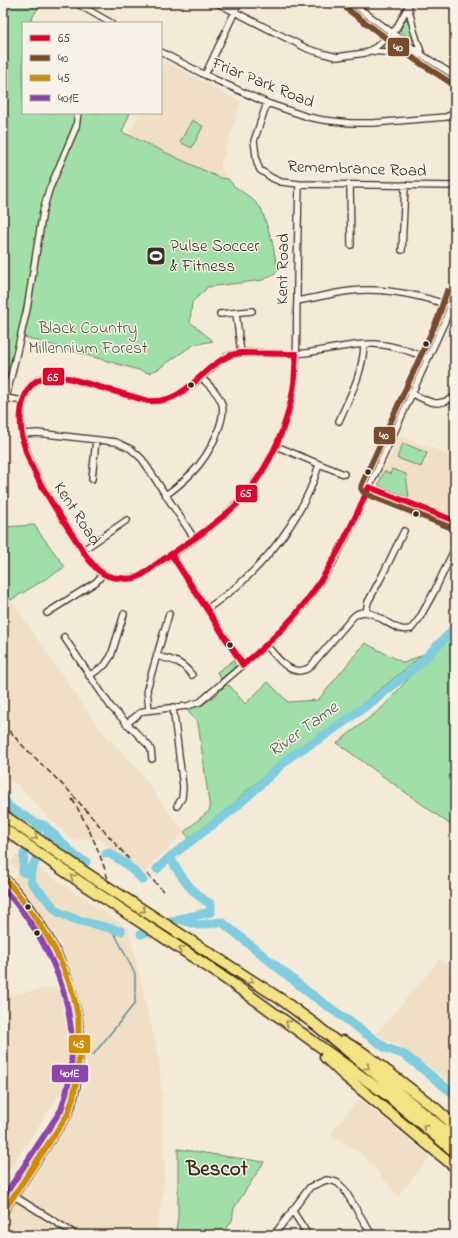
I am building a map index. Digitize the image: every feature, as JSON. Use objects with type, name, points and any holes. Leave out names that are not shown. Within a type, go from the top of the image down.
[{"type":"highway","points":[[3,815],[89,875],[282,1000],[316,1025],[455,1139]]},
{"type":"highway","points":[[3,828],[82,884],[210,968],[311,1040],[387,1095],[455,1152]]},
{"type":"highway","points":[[316,1025],[362,1052],[435,1108],[455,1126]]},
{"type":"highway","points":[[311,1040],[326,1058],[345,1076],[455,1167]]},
{"type":"street","points":[[76,3],[109,22]]},
{"type":"street","points":[[218,3],[308,49],[325,54],[337,57],[356,55],[371,51],[422,55]]},
{"type":"street","points":[[205,75],[239,3]]},
{"type":"street","points":[[352,3],[422,55],[455,76]]},
{"type":"street","points":[[371,51],[382,43],[396,28],[409,5]]},
{"type":"street","points":[[409,5],[414,31],[422,55]]},
{"type":"street","name":"Friar Park Road","points":[[162,53],[205,75],[267,103],[308,117],[350,123],[373,123],[440,117],[455,113]]},
{"type":"street","name":"Remembrance Road","points":[[267,103],[254,141],[257,163],[260,170],[281,182],[299,184],[455,186]]},
{"type":"street","points":[[3,407],[27,309],[43,211],[49,190],[76,127],[78,114]]},
{"type":"street","name":"Kent Road","points":[[296,354],[241,353],[227,356],[178,395],[167,400],[156,402],[56,376],[46,376],[34,382],[29,387],[23,401],[20,420],[29,458],[35,474],[53,506],[96,568],[103,574],[118,578],[138,576],[226,514],[247,493],[266,466],[276,446],[286,418],[292,393],[296,354],[299,184]]},
{"type":"street","points":[[350,185],[351,245]]},
{"type":"street","points":[[402,250],[405,185]]},
{"type":"street","points":[[297,301],[351,291],[387,290],[429,298],[451,306]]},
{"type":"street","points":[[126,724],[140,713],[149,710],[192,705],[200,702],[266,645],[296,614],[326,572],[342,544],[451,306],[455,294]]},
{"type":"street","points":[[220,314],[252,311]]},
{"type":"street","points":[[448,312],[455,314]]},
{"type":"street","points":[[236,313],[241,353]]},
{"type":"street","points":[[296,354],[374,344],[412,352],[427,358]]},
{"type":"street","points":[[339,421],[359,376],[364,345]]},
{"type":"street","points":[[166,495],[178,486],[200,464],[212,445],[219,428],[223,412],[222,403],[217,394],[201,377]]},
{"type":"street","points":[[411,393],[436,404],[455,398]]},
{"type":"street","points":[[6,398],[23,401]]},
{"type":"street","points":[[23,434],[37,433],[116,442],[131,449],[142,459],[194,538]]},
{"type":"street","points":[[92,479],[96,440]]},
{"type":"street","points":[[276,446],[344,474]]},
{"type":"street","points":[[207,609],[245,579],[275,547],[303,502],[320,464]]},
{"type":"street","points":[[369,487],[455,521]]},
{"type":"street","points":[[83,550],[127,520]]},
{"type":"street","points":[[366,612],[368,602],[404,530]]},
{"type":"street","points":[[266,645],[289,668],[298,671],[304,670],[313,664],[356,615],[366,612],[378,616],[402,630],[411,629],[419,619],[434,592],[455,548]]},
{"type":"street","points":[[171,554],[243,665]]},
{"type":"street","points":[[47,613],[96,582],[103,574]]},
{"type":"street","points":[[89,676],[105,665],[111,656],[124,614]]},
{"type":"street","points":[[149,710],[147,689],[169,614]]},
{"type":"street","points":[[64,637],[111,707],[149,746],[152,759]]},
{"type":"street","points":[[157,656],[180,662],[192,675]]},
{"type":"street","points":[[173,707],[183,787],[182,798],[177,806]]},
{"type":"street","points":[[3,876],[29,907],[55,950],[67,976],[78,1013],[79,1066],[74,1099],[68,1114],[3,1212]]},
{"type":"street","points":[[274,1235],[310,1187],[326,1180],[333,1181],[344,1189],[372,1235]]},
{"type":"street","points":[[14,1196],[72,1232],[73,1235]]},
{"type":"street","points":[[292,1210],[308,1235]]},
{"type":"shaded area","points":[[164,61],[241,101],[221,164],[222,172],[228,179],[220,178],[128,135],[138,114],[162,114],[162,66]]},
{"type":"shaded area","points":[[400,436],[455,457],[455,516],[379,486],[386,466]]},
{"type":"shaded area","points":[[3,589],[99,728],[136,766],[184,832],[142,876],[98,838],[73,840],[46,815],[18,785],[3,775]]},
{"type":"shaded area","points":[[18,854],[128,928],[159,1059],[163,1112],[165,1177],[156,1235],[3,1235],[3,1220],[71,1118],[87,1082],[83,1012],[59,940],[12,881],[19,872],[10,863]]},
{"type":"shaded area","points":[[440,959],[455,971],[455,1086],[395,1043],[390,1042],[382,1036],[376,1034]]},
{"type":"shaded area","points":[[60,986],[75,1072],[3,1179],[3,996]]},
{"type":"shaded area","points":[[359,1099],[430,1157],[398,1196],[364,1156],[330,1134]]},
{"type":"green space","points":[[3,3],[41,3],[30,22],[22,22],[22,114],[76,114],[74,127],[48,189],[18,339],[3,401]]},
{"type":"green space","points":[[406,19],[408,19],[412,41],[400,31]]},
{"type":"green space","points":[[392,40],[405,49],[405,50],[382,48]]},
{"type":"green space","name":"Pulse Soccer & Fitness","points":[[81,114],[130,114],[122,132],[220,178],[228,179],[234,186],[251,198],[261,208],[272,241],[278,271],[263,280],[207,287],[192,302],[190,322],[213,341],[193,345],[158,369],[149,373],[24,337],[45,211],[51,190],[79,122]]},
{"type":"green space","points":[[192,120],[203,126],[192,148],[180,142]]},
{"type":"green space","points":[[403,443],[427,453],[421,467],[397,458]]},
{"type":"green space","points":[[392,469],[406,474],[409,498],[379,486],[384,471],[390,474]]},
{"type":"green space","points":[[34,525],[65,567],[11,600],[3,589],[3,527]]},
{"type":"green space","points":[[455,626],[455,828],[337,743],[382,708],[416,670],[445,641]]},
{"type":"green space","points":[[365,643],[404,663],[424,654],[352,712],[285,758],[243,794],[235,803],[189,838],[184,832],[210,810],[198,723],[186,709],[201,706],[216,695],[226,685],[230,686],[245,704],[268,682],[288,702],[318,700]]},
{"type":"green space","points":[[234,660],[235,667],[221,679],[217,672]]},
{"type":"green space","points":[[178,1149],[264,1162],[234,1208],[232,1221],[221,1235],[175,1235],[178,1217]]},
{"type":"waterway","name":"River Tame","points":[[157,869],[170,857],[235,808],[291,756],[324,736],[377,698],[418,665],[451,632],[455,625]]},
{"type":"waterway","name":"River Tame","points":[[3,797],[9,807],[36,823],[44,825],[76,857],[86,862]]},
{"type":"waterway","name":"River Tame","points":[[36,823],[38,830],[24,854],[23,872],[30,874],[32,883],[58,912],[77,920],[121,931]]},
{"type":"waterway","name":"River Tame","points":[[30,874],[36,859],[49,838],[47,828]]},
{"type":"waterway","name":"River Tame","points":[[106,854],[109,853],[126,864],[143,880]]},
{"type":"waterway","name":"River Tame","points":[[141,934],[179,919],[211,912],[211,904],[192,890],[170,857]]},
{"type":"waterway","name":"River Tame","points":[[179,919],[198,925],[222,922],[308,992],[386,1048],[405,1055],[455,1095]]},
{"type":"waterway","points":[[93,1055],[135,1003],[135,974],[116,936],[109,928]]},
{"type":"waterway","points":[[26,1158],[72,1088]]},
{"type":"waterway","points":[[3,1193],[11,1181]]},
{"type":"railway","points":[[3,724],[69,791],[129,859]]},
{"type":"railway","points":[[72,799],[94,840],[109,883]]},
{"type":"railway","points":[[147,874],[164,892]]},
{"type":"transit line","name":"40","points":[[347,9],[417,61],[451,83]]},
{"type":"transit line","name":"40","points":[[447,291],[438,318],[361,488],[366,494],[452,528]]},
{"type":"transit line","name":"65","points":[[241,353],[296,354],[294,384],[287,416],[276,447],[260,475],[240,501],[228,513],[143,574],[136,578],[127,579],[111,577],[103,574],[94,566],[83,551],[41,485],[32,468],[21,433],[21,415],[24,398],[27,391],[36,381],[47,377],[60,377],[148,401],[164,400],[181,393],[221,360],[241,353]]},
{"type":"transit line","name":"65","points":[[171,554],[243,665],[277,634],[308,599],[337,553],[369,487],[455,521]]},
{"type":"transit line","name":"45","points":[[3,876],[40,924],[51,942],[68,978],[78,1017],[79,1051],[77,1079],[68,1114],[3,1212]]},
{"type":"transit line","name":"401E","points":[[3,888],[39,937],[53,964],[64,992],[70,1020],[72,1050],[69,1080],[61,1110],[3,1198]]},
{"type":"place","name":"Pulse Soccer & Fitness","points":[[156,256]]},
{"type":"district","name":"Bescot","points":[[217,1170]]},
{"type":"park label","name":"Black Country Millennium Forest","points":[[88,338]]}]
